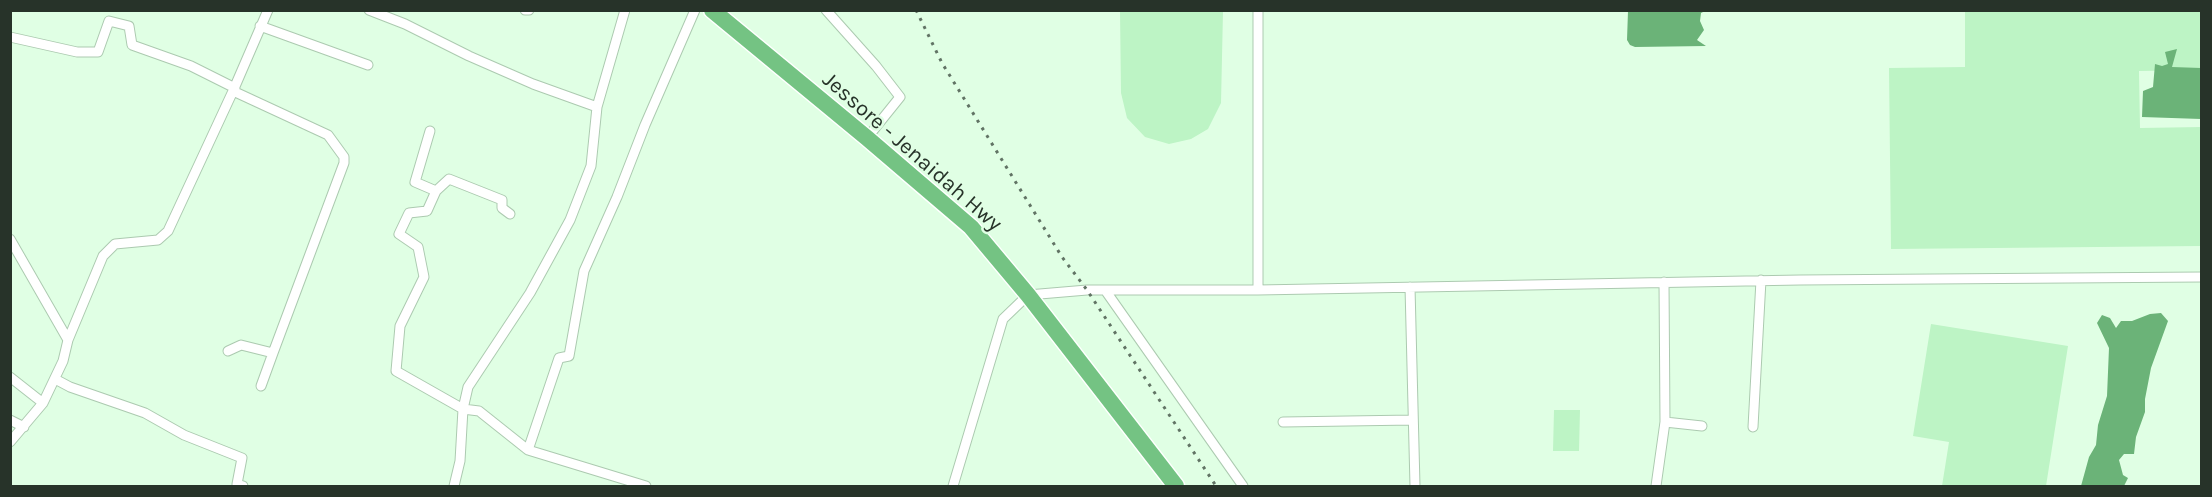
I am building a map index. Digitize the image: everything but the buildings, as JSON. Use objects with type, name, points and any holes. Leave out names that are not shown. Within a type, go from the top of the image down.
[{"type":"highway","name":"Jessore - Jenaidah Hwy","points":[[711,10],[971,227],[1028,295],[1176,486]]},
{"type":"street","points":[[10,442],[43,403],[55,379],[63,361],[68,340],[103,256],[115,244],[158,240],[168,231],[268,10]]},
{"type":"street","points":[[369,10],[405,24],[469,56],[533,84],[597,107]]},
{"type":"street","points":[[454,486],[460,461],[463,409],[468,387],[530,293],[570,220],[591,166],[597,107],[625,10]]},
{"type":"street","points":[[528,450],[559,358],[569,356],[584,271],[694,10]]},
{"type":"street","points":[[826,10],[876,66],[900,97],[867,138]]},
{"type":"street","points":[[1258,10],[1258,290]]},
{"type":"street","points":[[10,37],[77,52],[98,52],[109,21],[129,26],[132,45],[191,66],[328,135],[344,157],[344,163],[261,386]]},
{"type":"street","points":[[260,26],[368,65]]},
{"type":"street","points":[[430,131],[415,182],[436,191]]},
{"type":"street","points":[[510,214],[502,208],[502,200],[449,179],[436,191],[427,211],[409,213],[399,234],[418,247],[424,277],[400,326],[396,371],[463,409],[479,411],[528,450],[646,486]]},
{"type":"street","points":[[10,239],[68,340]]},
{"type":"street","points":[[952,486],[1003,319],[1028,295],[1105,290],[1258,290],[1761,280],[2202,277]]},
{"type":"street","points":[[1753,427],[1761,280]]},
{"type":"street","points":[[1656,486],[1665,422],[1664,282]]},
{"type":"street","points":[[1410,287],[1415,486]]},
{"type":"street","points":[[1105,290],[1243,486]]},
{"type":"street","points":[[228,351],[241,345],[273,352]]},
{"type":"street","points":[[10,377],[43,403]]},
{"type":"street","points":[[55,379],[70,387],[145,413],[184,435],[242,458],[237,484],[243,486]]},
{"type":"street","points":[[10,420],[24,427]]},
{"type":"street","points":[[1283,422],[1413,420]]},
{"type":"street","points":[[1665,422],[1702,426]]},
{"type":"shaded area","points":[[1120,11],[1223,11],[1221,103],[1208,129],[1191,139],[1169,144],[1145,137],[1127,118],[1121,93]]},
{"type":"shaded area","points":[[1628,11],[1705,11],[1701,13],[1700,21],[1704,30],[1697,40],[1706,46],[1635,47],[1630,45],[1627,40]]},
{"type":"shaded area","points":[[1965,11],[2201,11],[2201,70],[2139,71],[2140,128],[2201,127],[2201,246],[1891,249],[1889,68],[1965,67]]},
{"type":"shaded area","points":[[2177,49],[2172,67],[2201,68],[2201,119],[2142,117],[2143,91],[2153,87],[2155,64],[2162,66],[2168,64],[2165,52]]},
{"type":"shaded area","points":[[2161,313],[2168,321],[2151,368],[2145,412],[2136,437],[2134,454],[2124,454],[2119,460],[2123,475],[2128,478],[2124,486],[2081,486],[2089,457],[2096,445],[2098,425],[2107,396],[2109,348],[2097,323],[2102,315],[2110,318],[2116,328],[2121,321],[2132,321],[2150,314]]},
{"type":"shaded area","points":[[1931,324],[2068,346],[2046,486],[1942,486],[1949,442],[1913,436]]},
{"type":"shaded area","points":[[1554,410],[1580,410],[1579,451],[1553,451]]},
{"type":"railway","points":[[916,10],[942,63],[1062,257],[1087,290],[1216,486]]}]
